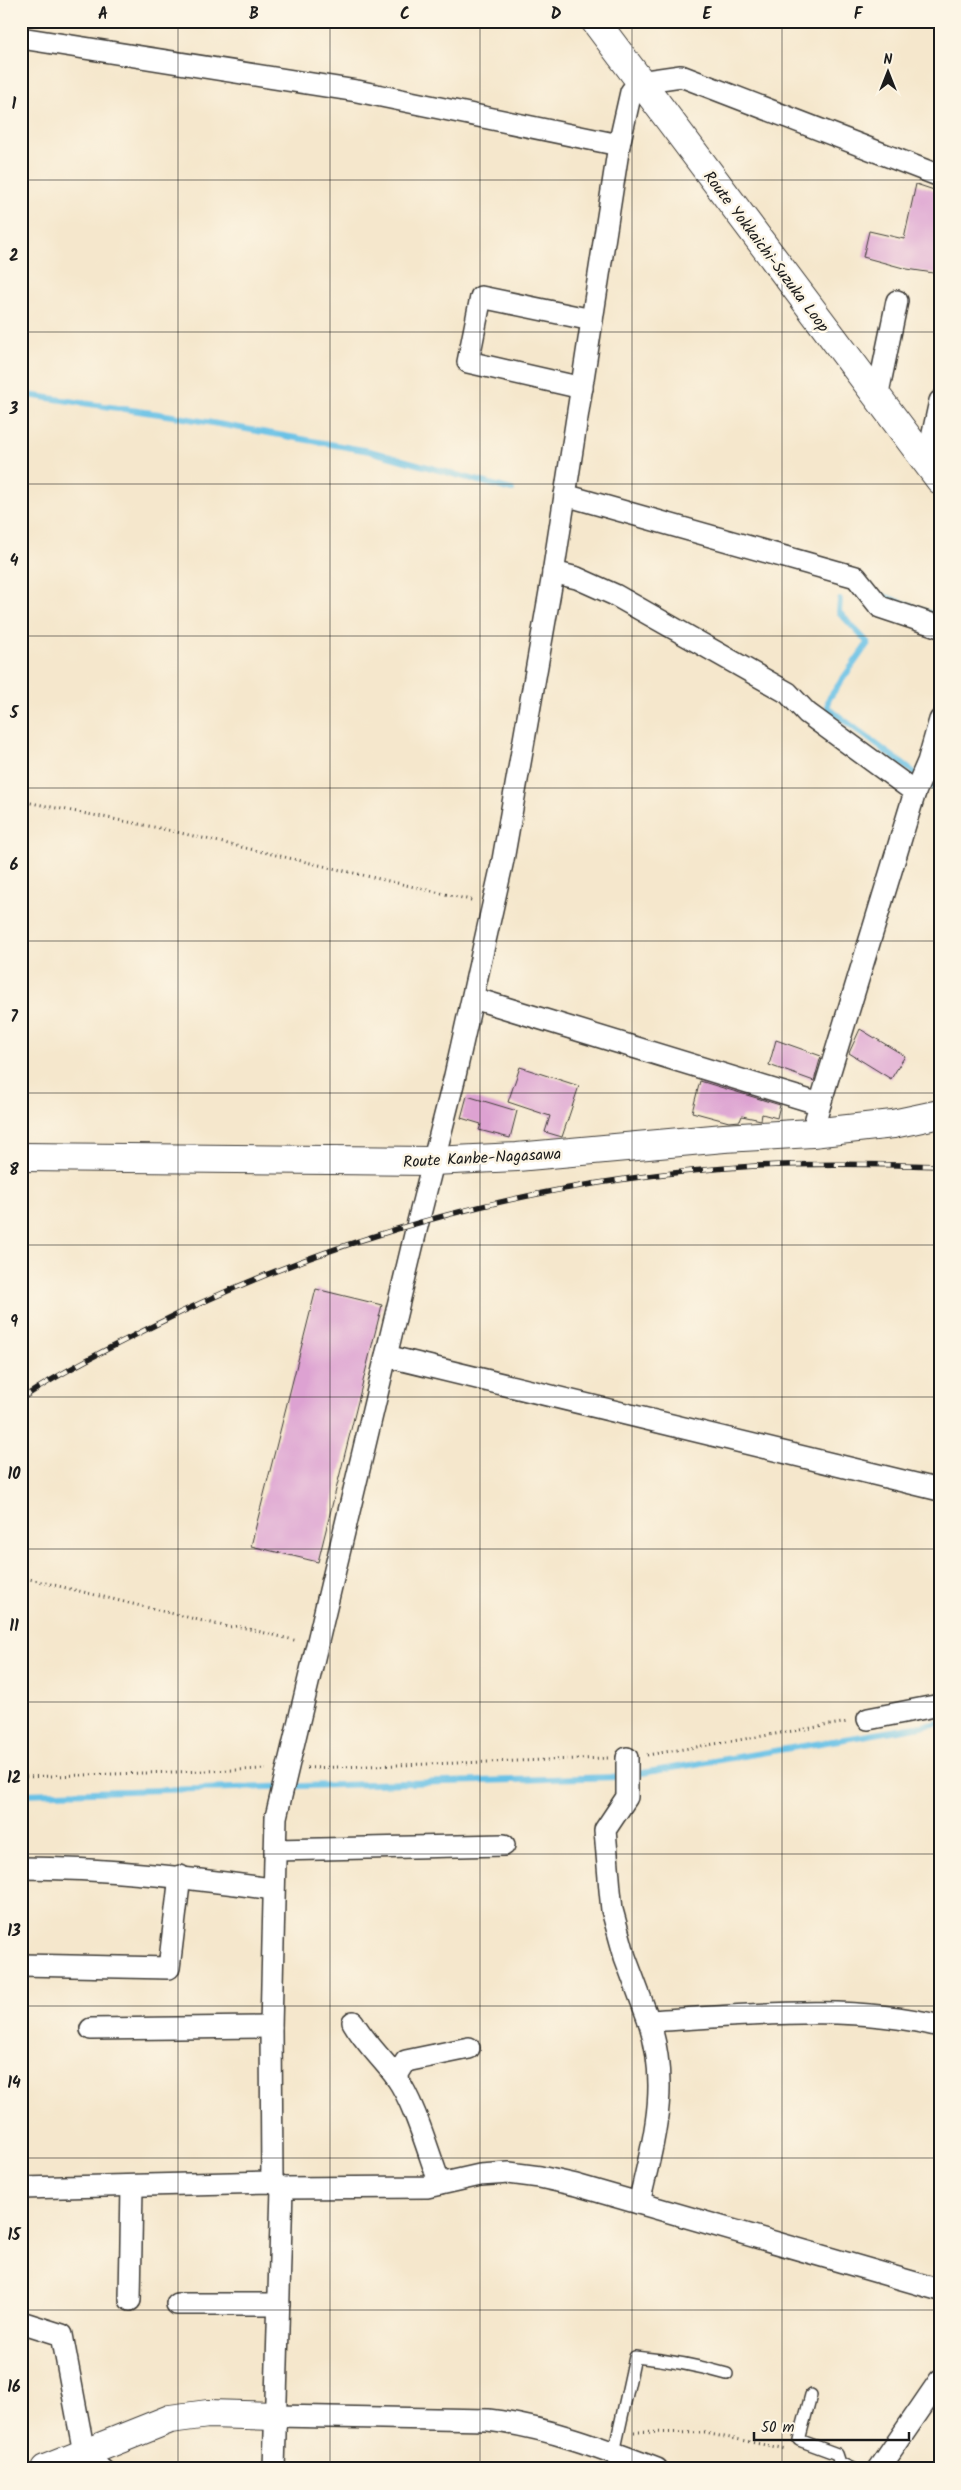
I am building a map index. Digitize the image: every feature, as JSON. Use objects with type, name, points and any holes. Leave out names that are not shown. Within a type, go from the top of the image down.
[{"type":"main road","name":"Route Yokkaichi-Suzuka Loop","points":[[595,21],[940,480]]},
{"type":"main road","name":"Route Kanbe-Nagasawa","points":[[21,1157],[433,1161],[517,1157],[724,1138],[812,1133],[893,1124],[940,1114]]},
{"type":"main road","points":[[45,2469],[170,2419],[208,2414],[276,2416]]},
{"type":"street","points":[[21,38],[357,91],[619,145]]},
{"type":"street","points":[[274,2469],[279,2304],[271,2026],[276,1817],[473,998],[493,905],[553,572],[619,145],[631,92],[639,82],[681,76],[940,176]]},
{"type":"street","points":[[582,388],[468,362],[481,297],[592,320]]},
{"type":"street","points":[[877,398],[897,301]]},
{"type":"street","points":[[922,458],[932,438],[940,401]]},
{"type":"street","points":[[565,495],[856,577],[880,607],[940,627]]},
{"type":"street","points":[[553,572],[577,578],[616,595],[788,693],[807,713],[916,790]]},
{"type":"street","points":[[812,1133],[916,790],[940,720]]},
{"type":"street","points":[[473,998],[820,1104]]},
{"type":"street","points":[[386,1356],[940,1490]]},
{"type":"street","points":[[868,1719],[940,1705]]},
{"type":"street","points":[[626,1758],[627,1797],[605,1830],[612,1910],[625,1957],[658,2048],[659,2112],[640,2203]]},
{"type":"street","points":[[275,1850],[504,1845]]},
{"type":"street","points":[[21,1868],[64,1868],[180,1876],[273,1889]]},
{"type":"street","points":[[21,1965],[169,1968],[180,1876]]},
{"type":"street","points":[[648,2021],[825,2012],[912,2020],[940,2026]]},
{"type":"street","points":[[352,2022],[363,2040],[396,2077],[407,2098],[440,2184]]},
{"type":"street","points":[[91,2029],[271,2026]]},
{"type":"street","points":[[396,2077],[406,2061],[469,2048]]},
{"type":"street","points":[[22,2189],[277,2185],[427,2187],[480,2175],[509,2173],[540,2177],[640,2203],[940,2290]]},
{"type":"street","points":[[130,2300],[132,2186]]},
{"type":"street","points":[[177,2304],[279,2304]]},
{"type":"street","points":[[21,2322],[62,2335],[86,2452]]},
{"type":"street","points":[[879,2469],[940,2380]]},
{"type":"street","points":[[276,2416],[488,2420],[543,2429],[657,2469]]},
{"type":"lane","points":[[614,2453],[635,2357],[676,2361],[727,2374]]},
{"type":"lane","points":[[811,2395],[799,2440],[838,2454],[840,2463],[853,2469]]},
{"type":"lane","points":[[86,2452],[109,2469]]},
{"type":"path","points":[[21,802],[159,828],[493,905]]},
{"type":"path","points":[[21,1577],[228,1627],[237,1626],[316,1645]]},
{"type":"path","points":[[21,1777],[626,1758],[868,1719]]},
{"type":"path","points":[[618,2431],[705,2433],[793,2450]]},
{"type":"building","points":[[916,184],[940,192],[940,274],[907,269],[863,257],[869,231],[904,239]]},
{"type":"building","points":[[860,1029],[905,1056],[891,1079],[849,1053]]},
{"type":"building","points":[[776,1040],[821,1056],[814,1081],[769,1065]]},
{"type":"building","points":[[520,1067],[579,1086],[562,1137],[545,1132],[550,1116],[508,1102]]},
{"type":"building","points":[[700,1081],[780,1105],[777,1118],[762,1114],[761,1120],[742,1116],[740,1121],[729,1122],[692,1112]]},
{"type":"building","points":[[467,1096],[517,1111],[510,1138],[479,1130],[481,1124],[461,1118]]},
{"type":"building","points":[[316,1289],[382,1305],[318,1562],[251,1546]]},
{"type":"waterway","points":[[21,394],[173,416],[369,451],[512,490]]},
{"type":"waterway","points":[[876,593],[932,614]]},
{"type":"waterway","points":[[840,600],[839,612],[868,643],[828,700],[828,708],[940,792]]},
{"type":"waterway","points":[[21,1794],[618,1777],[940,1723]]},
{"type":"railway","points":[[21,1399],[105,1350],[228,1291],[300,1262],[373,1236],[448,1215],[524,1197],[678,1172],[802,1164],[940,1166]]}]
